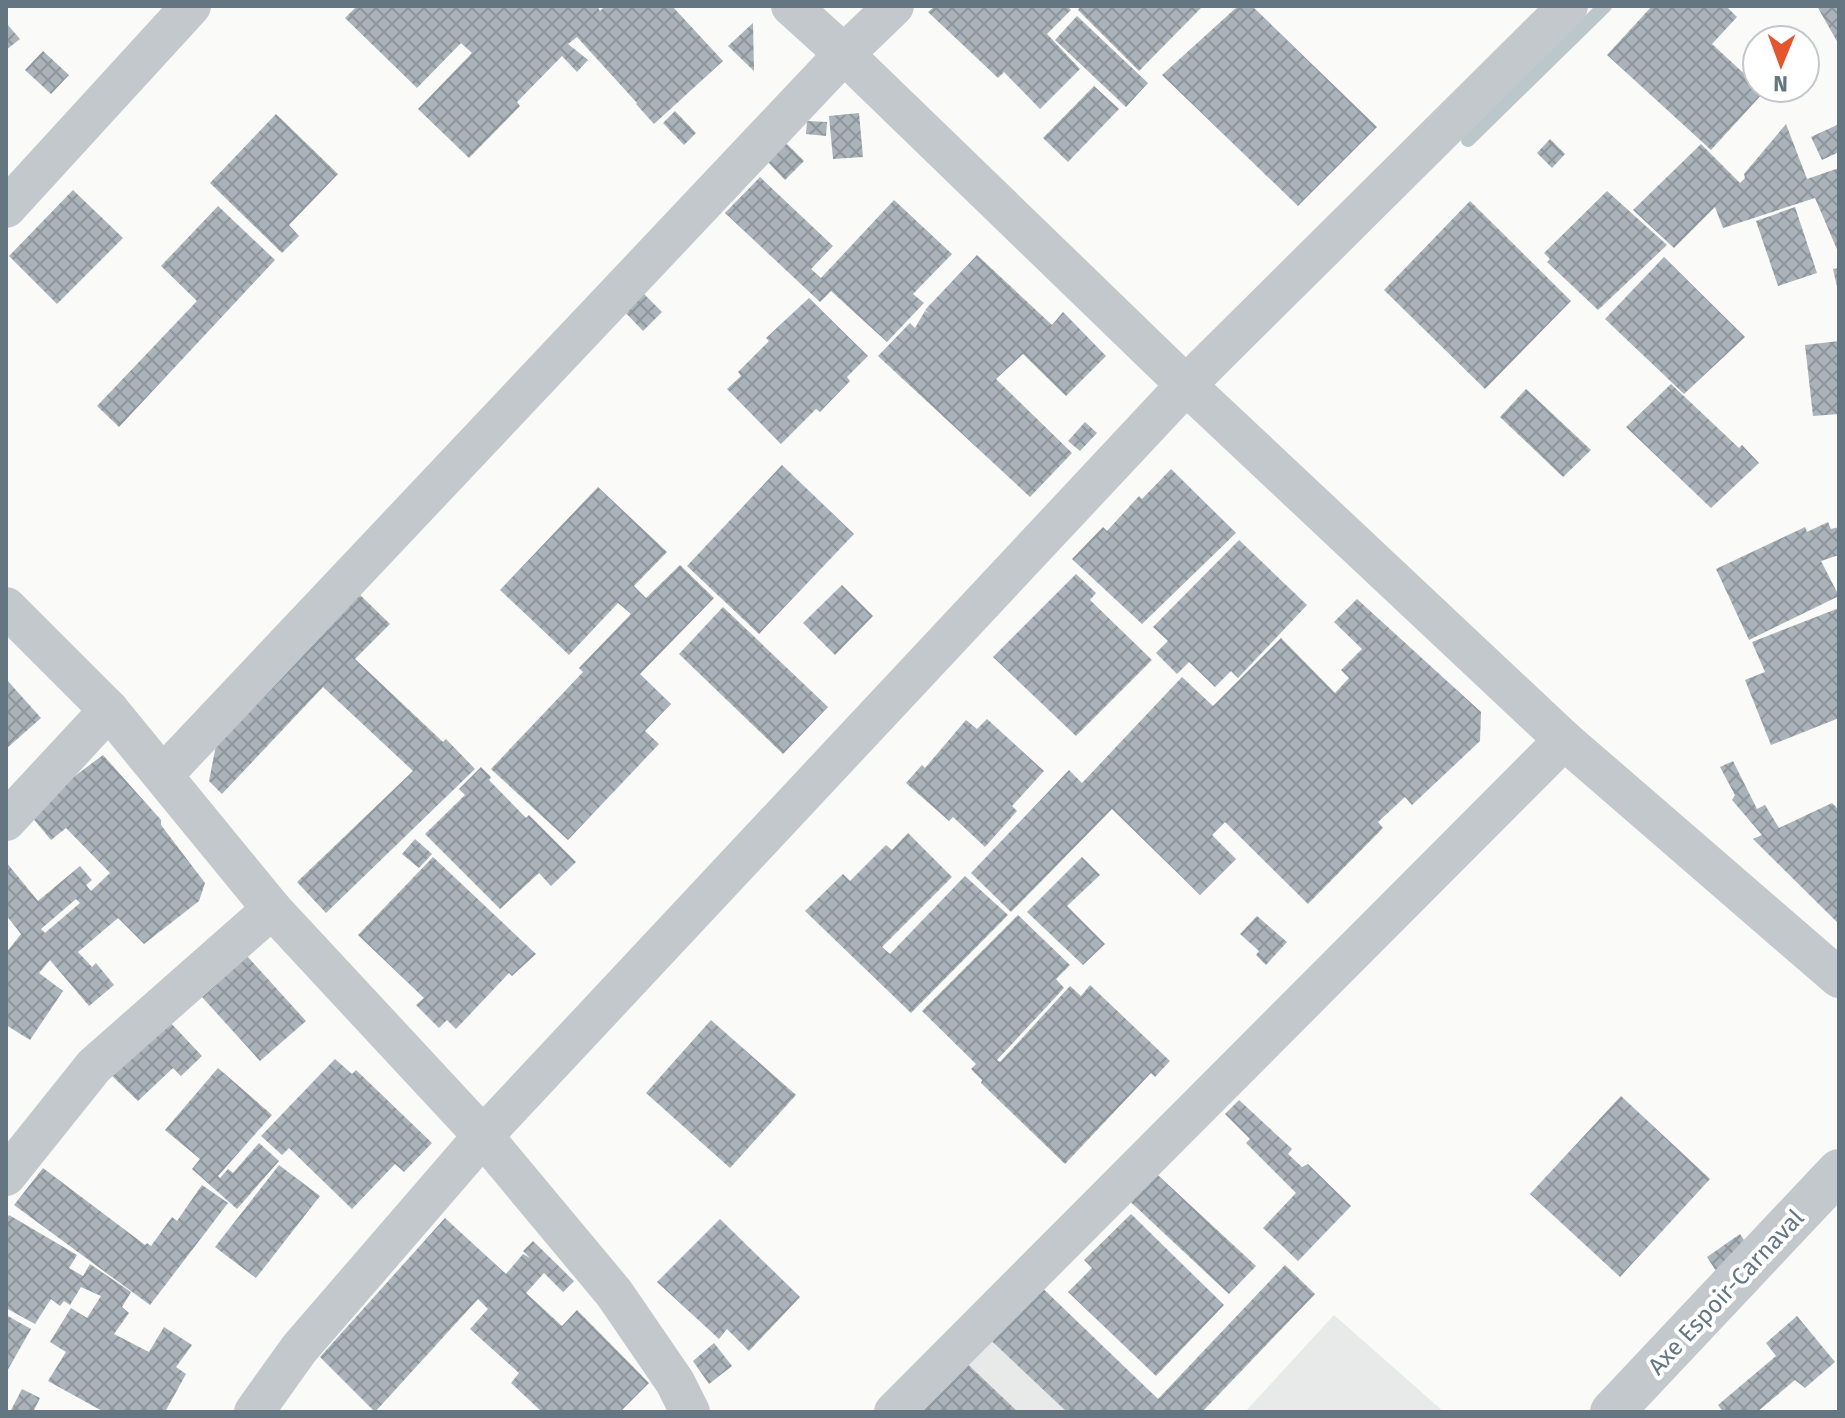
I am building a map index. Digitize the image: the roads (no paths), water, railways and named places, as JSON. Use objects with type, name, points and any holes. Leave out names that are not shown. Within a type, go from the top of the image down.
[{"type":"street","points":[[6,208],[191,6]]},
{"type":"street","points":[[791,6],[1186,385],[1564,740],[1839,978]]},
{"type":"street","points":[[163,775],[844,54],[894,6]]},
{"type":"street","points":[[254,1412],[299,1349],[483,1136],[1186,385],[1568,6]]},
{"type":"street","points":[[6,607],[109,710],[272,909],[483,1136],[614,1293],[675,1382],[690,1412]]},
{"type":"street","points":[[6,821],[109,710]]},
{"type":"street","points":[[894,1412],[1564,740]]},
{"type":"street","points":[[6,1176],[94,1066],[272,909]]},
{"type":"street","name":"Axe Espoir-Carnaval","points":[[1612,1412],[1839,1171]]},
{"type":"waterway","points":[[1468,140],[1605,6]]}]
